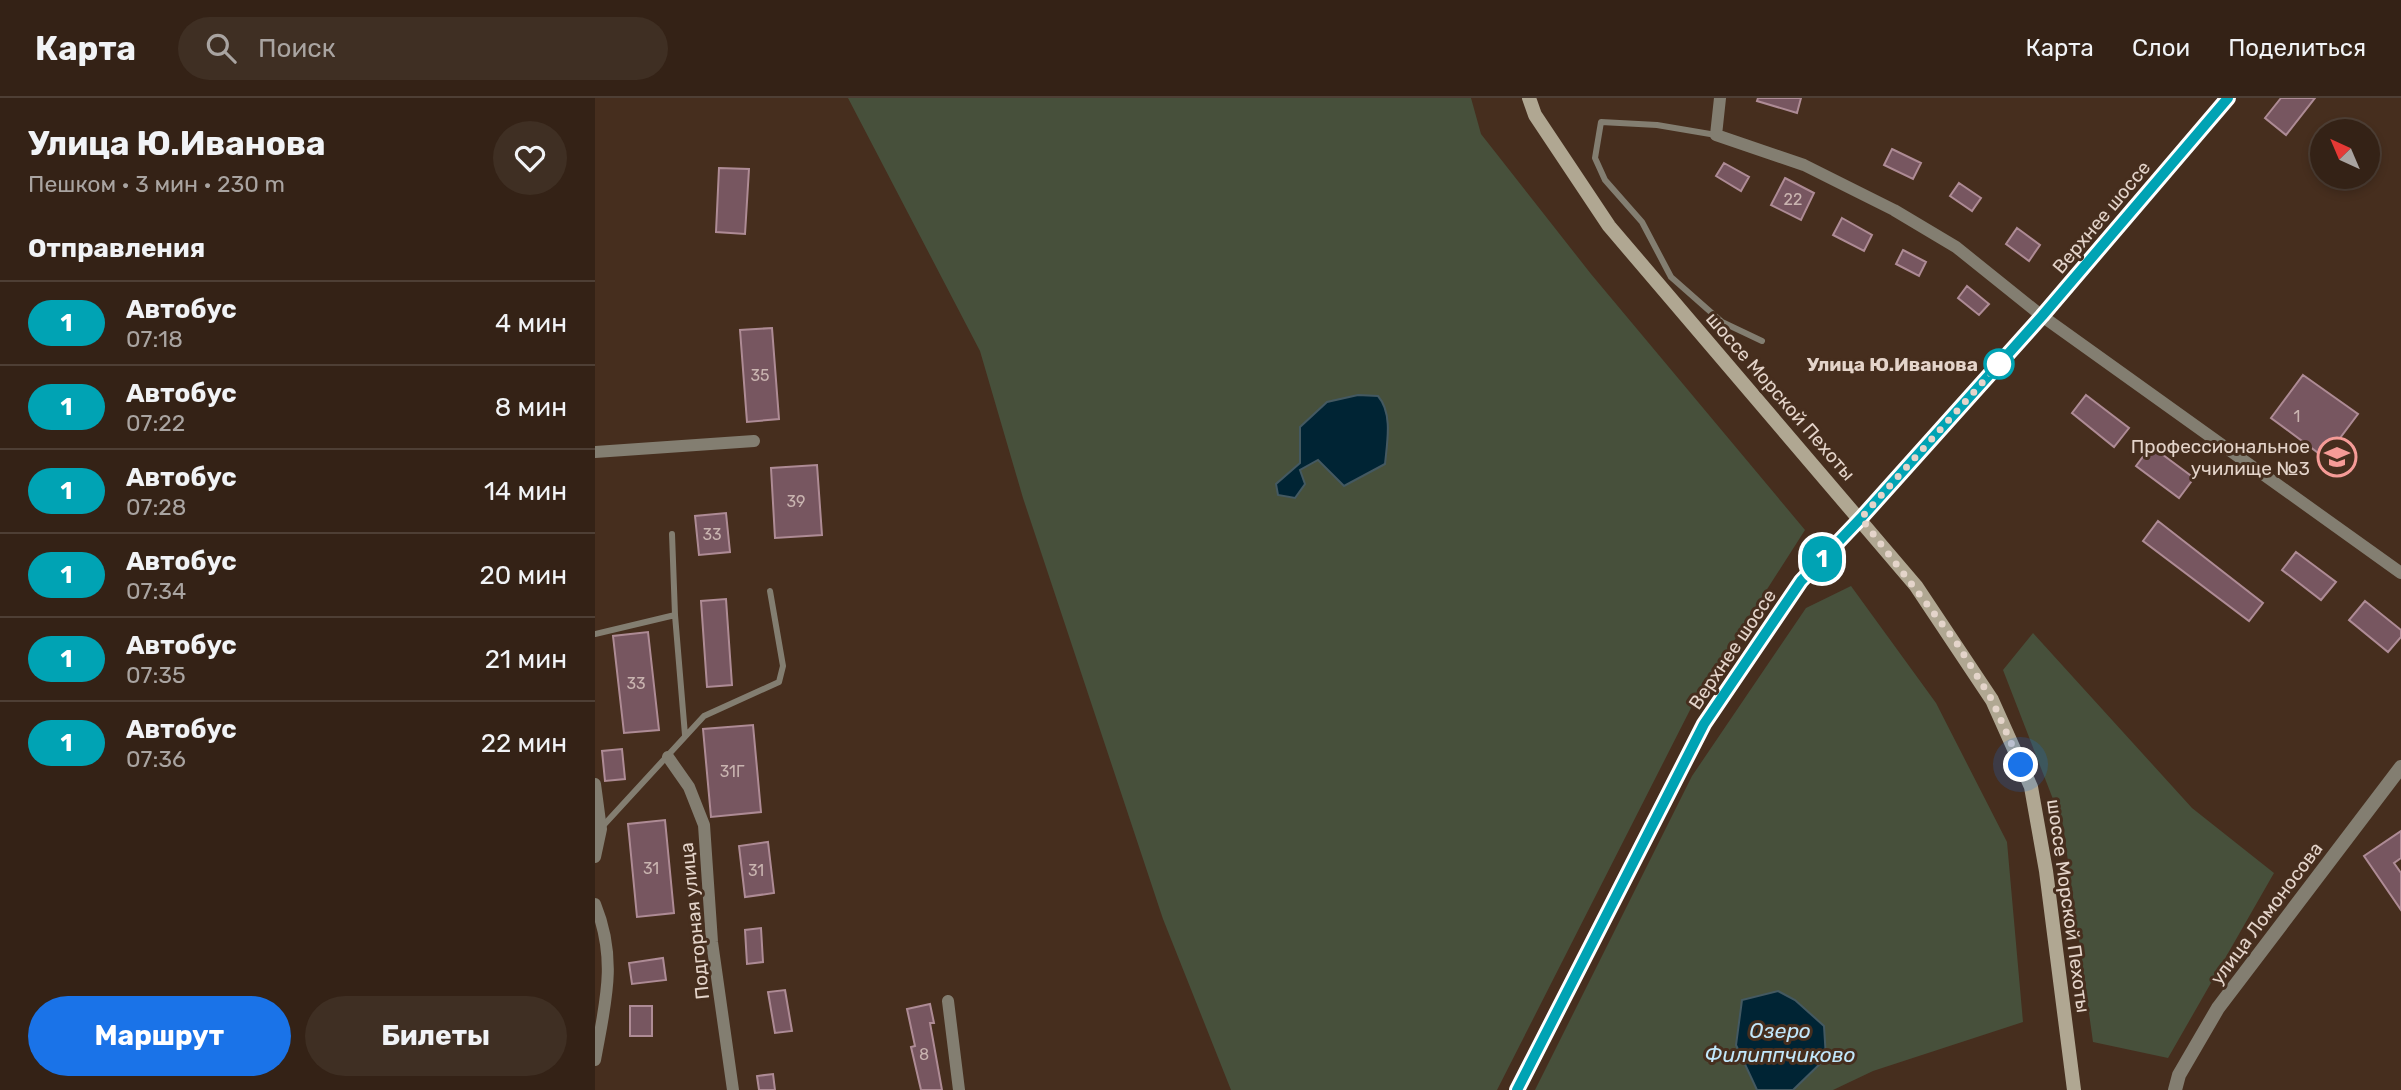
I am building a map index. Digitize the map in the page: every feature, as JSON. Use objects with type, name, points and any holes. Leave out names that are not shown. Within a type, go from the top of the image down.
[{"type":"main road","name":"шоссе Морской Пехоты","points":[[1529,98],[1535,115],[1553,145],[1609,226],[1861,518],[1956,642],[1992,700],[2031,787],[2046,871],[2074,1090]]},
{"type":"street","points":[[1720,98],[1716,135],[1804,165],[1894,210],[1956,247],[2042,316],[2401,573]]},
{"type":"street","name":"Верхнее шоссе","points":[[1517,1090],[1704,724],[1801,581],[2042,316],[2228,98]]},
{"type":"street","points":[[595,452],[754,441]]},
{"type":"street","name":"Подгорная улица","points":[[668,757],[688,787],[704,825],[712,942],[733,1090]]},
{"type":"street","name":"улица Ломоносова","points":[[2175,1090],[2179,1075],[2218,1008],[2401,767]]},
{"type":"street","points":[[595,784],[601,828],[595,857]]},
{"type":"street","points":[[595,904],[606,937],[609,978],[595,1060]]},
{"type":"street","points":[[595,981],[609,978]]},
{"type":"street","points":[[948,1001],[959,1090]]},
{"type":"lane","points":[[1716,135],[1657,125],[1601,122],[1595,158],[1605,180],[1642,222],[1671,277],[1722,323],[1762,341]]},
{"type":"lane","points":[[672,534],[675,615],[685,734]]},
{"type":"lane","points":[[601,828],[704,716],[779,682],[783,666],[770,592]]},
{"type":"lane","points":[[595,634],[675,615]]},
{"type":"green space","points":[[848,98],[1471,98],[1481,134],[1591,274],[1805,530],[1691,708],[1497,1090],[1231,1090],[1163,919],[1023,498],[980,351]]},
{"type":"green space","points":[[1851,586],[1936,703],[2007,842],[2023,1022],[1873,1071],[1833,1090],[1535,1090],[1692,776],[1806,608]]},
{"type":"green space","points":[[2033,633],[2192,808],[2274,873],[2168,1058],[2093,1042],[2063,825],[2003,670]]},
{"type":"water","points":[[1358,395],[1378,396],[1383,403],[1388,428],[1385,464],[1344,486],[1318,460],[1300,470],[1305,484],[1295,498],[1278,495],[1276,484],[1300,463],[1300,427],[1327,402]]},
{"type":"water","name":"Озеро Филиппчиково","points":[[1778,991],[1795,1000],[1824,1026],[1826,1058],[1793,1090],[1757,1090],[1736,1045],[1742,1000]]},
{"type":"building","points":[[1758,98],[1801,98],[1797,113],[1757,101]]},
{"type":"building","points":[[2281,98],[2315,98],[2286,135],[2265,118]]},
{"type":"building","points":[[1892,149],[1921,163],[1913,179],[1884,165]]},
{"type":"building","points":[[1724,163],[1749,177],[1741,191],[1716,176]]},
{"type":"building","points":[[719,168],[749,169],[745,234],[716,232]]},
{"type":"building","points":[[1785,178],[1814,193],[1801,220],[1771,205]]},
{"type":"building","points":[[1959,183],[1981,198],[1972,211],[1950,196]]},
{"type":"building","points":[[1842,218],[1872,235],[1864,251],[1833,235]]},
{"type":"building","points":[[2017,228],[2040,245],[2029,261],[2006,244]]},
{"type":"building","points":[[1903,250],[1926,262],[1919,276],[1896,264]]},
{"type":"building","points":[[1967,286],[1989,304],[1979,315],[1958,298]]},
{"type":"building","points":[[772,328],[779,419],[747,422],[740,330]]},
{"type":"building","points":[[2303,375],[2358,414],[2325,458],[2271,418]]},
{"type":"building","points":[[2086,395],[2129,428],[2114,447],[2072,413]]},
{"type":"building","points":[[2151,446],[2194,478],[2179,498],[2136,466]]},
{"type":"building","points":[[817,465],[822,535],[775,538],[771,468]]},
{"type":"building","points":[[726,513],[730,552],[699,555],[695,516]]},
{"type":"building","points":[[2158,521],[2263,603],[2249,621],[2143,541]]},
{"type":"building","points":[[2296,552],[2336,582],[2321,600],[2282,570]]},
{"type":"building","points":[[726,599],[732,685],[707,687],[701,601]]},
{"type":"building","points":[[2365,601],[2401,630],[2401,637],[2388,652],[2349,620]]},
{"type":"building","points":[[648,632],[659,730],[624,733],[613,636]]},
{"type":"building","points":[[753,725],[761,812],[711,817],[703,729]]},
{"type":"building","points":[[622,749],[625,779],[605,781],[602,751]]},
{"type":"building","points":[[665,820],[674,913],[637,917],[628,824]]},
{"type":"building","points":[[2401,831],[2401,858],[2394,863],[2401,873],[2401,910],[2364,856]]},
{"type":"building","points":[[768,842],[774,893],[745,897],[739,846]]},
{"type":"building","points":[[761,928],[763,962],[747,964],[745,930]]},
{"type":"building","points":[[663,958],[666,980],[632,984],[629,963]]},
{"type":"building","points":[[785,990],[792,1031],[775,1033],[768,992]]},
{"type":"building","points":[[930,1004],[934,1023],[930,1023],[942,1090],[921,1090],[911,1047],[915,1046],[907,1009]]},
{"type":"building","points":[[630,1006],[652,1006],[652,1036],[630,1036]]},
{"type":"building","points":[[773,1074],[775,1090],[759,1090],[757,1076]]},
{"type":"bus line","name":"1","points":[[1517,1090],[1704,724],[1801,581],[2042,316],[2228,98]]},
{"type":"place","name":"Улица Ю.Иванова","points":[[1999,364]]},
{"type":"place","name":"Профессиональное училище №3","points":[[2337,457]]},
{"type":"route","points":[[1999,364],[1861,518],[1916,586],[1956,642],[1992,700],[2021,765]]}]
